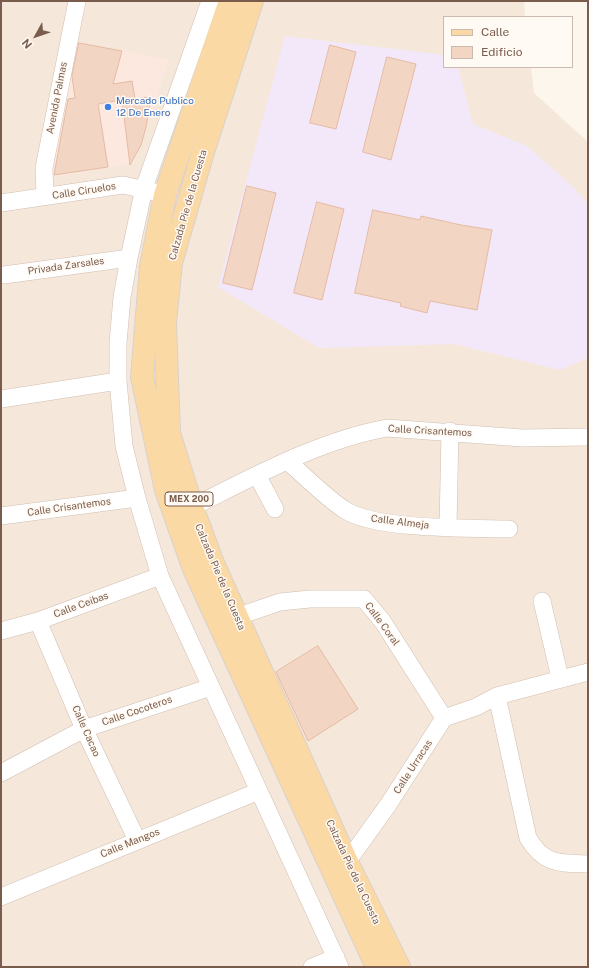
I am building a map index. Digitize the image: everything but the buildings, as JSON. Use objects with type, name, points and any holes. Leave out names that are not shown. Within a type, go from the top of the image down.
[{"type":"main road","name":"Calzada Pie de la Cuesta","points":[[230,1],[165,195],[152,266],[142,377],[152,433],[166,490],[194,569],[377,967]]},
{"type":"main road","name":"Calzada Pie de la Cuesta","points":[[252,1],[203,152],[171,263],[165,324],[169,433],[192,507],[212,561],[347,862],[399,967]]},
{"type":"street","name":"Avenida Palmas","points":[[45,196],[44,168],[76,1]]},
{"type":"street","points":[[210,1],[144,188],[128,258],[122,297],[118,343],[118,381],[124,446],[136,498],[160,576],[338,962],[312,967]]},
{"type":"street","name":"Calle Ciruelos","points":[[1,203],[123,184],[144,188],[165,195]]},
{"type":"street","name":"Privada Zarsales","points":[[4,275],[128,258]]},
{"type":"street","points":[[1,399],[118,381]]},
{"type":"street","points":[[571,436],[588,423]]},
{"type":"street","name":"Calle Crisantemos","points":[[192,507],[287,461],[367,431],[387,428],[450,431],[522,438],[571,436],[588,437]]},
{"type":"street","points":[[448,527],[450,431]]},
{"type":"street","name":"Calle Almeja","points":[[287,461],[345,510],[375,521],[448,527],[509,529]]},
{"type":"street","points":[[257,475],[275,509]]},
{"type":"street","name":"Calle Crisantemos","points":[[1,516],[136,498]]},
{"type":"street","name":"Calle Ceibas","points":[[1,631],[38,621],[160,576]]},
{"type":"street","name":"Calle Coral","points":[[236,616],[280,602],[310,599],[364,599],[383,622],[444,718]]},
{"type":"street","points":[[542,601],[560,678]]},
{"type":"street","name":"Calle Cacao","points":[[38,621],[84,729],[136,840]]},
{"type":"street","points":[[444,718],[476,707],[497,696],[560,678],[588,672]]},
{"type":"street","name":"Calle Cocoteros","points":[[1,773],[84,729],[211,687]]},
{"type":"street","points":[[497,696],[528,838],[535,849],[546,859],[559,863],[588,864]]},
{"type":"street","name":"Calle Urracas","points":[[347,862],[388,805],[444,718]]},
{"type":"street","name":"Calle Mangos","points":[[1,897],[136,840],[259,791]]},
{"type":"shaded area","points":[[1,1],[524,1],[525,16],[443,16],[443,68],[531,68],[534,93],[588,142],[588,967],[1,967]]},
{"type":"shaded area","points":[[285,36],[443,55],[443,68],[458,68],[473,124],[527,146],[573,187],[588,204],[588,358],[560,370],[454,344],[319,348],[218,287]]},
{"type":"shaded area","name":"Mercado Publico 12 De Enero","points":[[78,42],[169,60],[134,163],[53,177],[51,155]]},
{"type":"place","name":"Mercado Publico 12 De Enero","points":[[108,107]]}]
